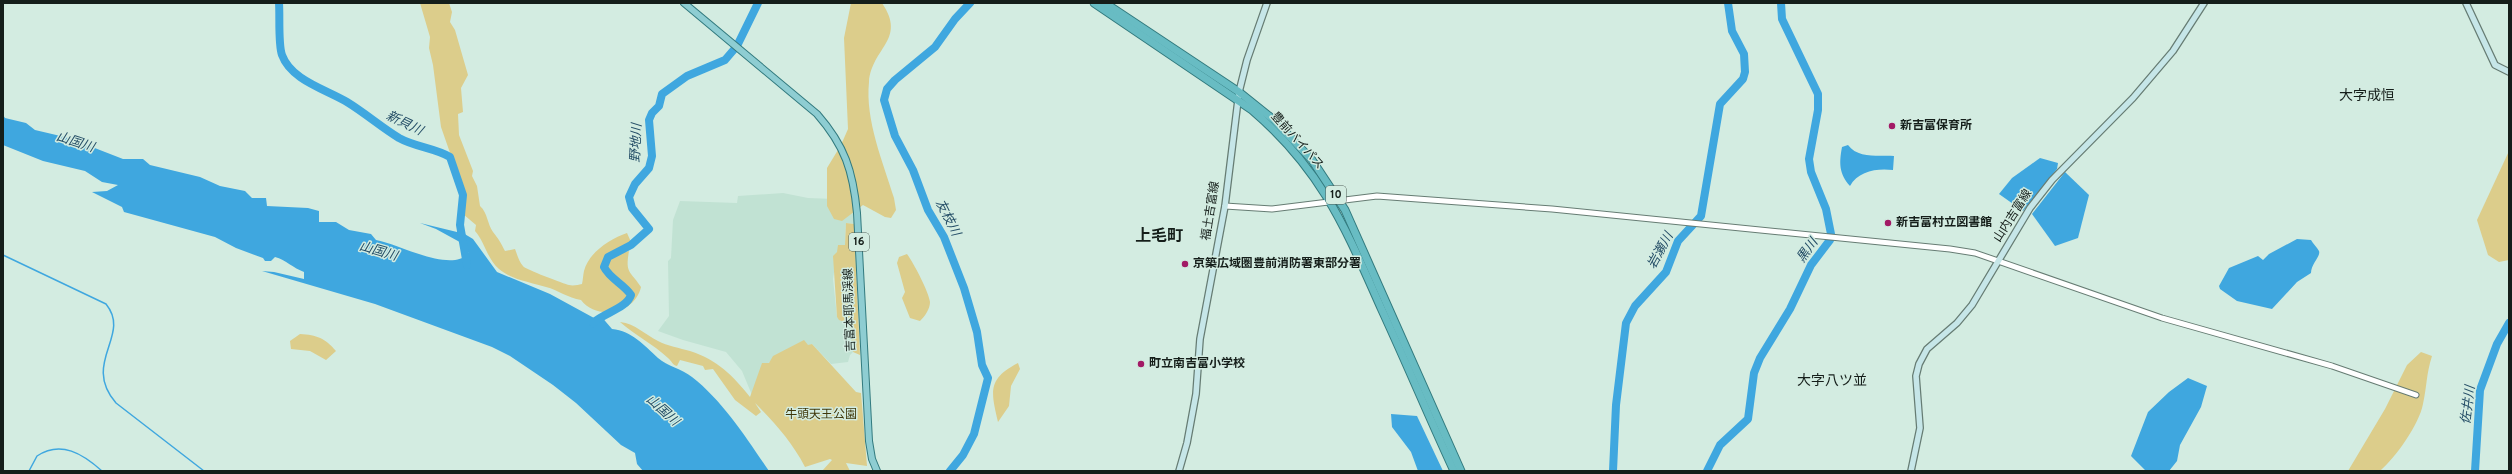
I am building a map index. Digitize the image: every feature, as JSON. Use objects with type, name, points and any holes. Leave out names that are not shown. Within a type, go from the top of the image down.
[{"type":"highway","name":"豊前バイパス","points":[[1094,3],[1238,102],[1252,110],[1286,142],[1305,163],[1331,200],[1363,266],[1454,471]]},
{"type":"highway","name":"豊前バイパス","points":[[1105,3],[1240,92],[1292,137],[1312,160],[1339,199],[1461,471]]},
{"type":"main road","name":"吉富本耶馬渓線","points":[[684,3],[817,114],[839,144],[852,174],[859,241],[869,441],[872,459],[877,471]]},
{"type":"main road","name":"福土吉富線","points":[[1179,471],[1187,443],[1196,394],[1200,339],[1225,206],[1238,102],[1247,60],[1267,3]]},
{"type":"main road","name":"山内吉富線","points":[[1911,471],[1920,428],[1916,376],[1919,364],[1928,348],[1957,323],[1972,305],[2030,208],[2052,180],[2133,98],[2173,51],[2204,3]]},
{"type":"main road","points":[[2466,3],[2495,65],[2509,72]]},
{"type":"street","points":[[1225,206],[1272,209],[1339,199],[1377,196],[1552,209],[1950,249],[1975,253],[2162,318],[2332,366],[2416,396]]},
{"type":"shaded area","points":[[783,193],[808,198],[835,199],[852,205],[854,224],[846,223],[845,245],[837,252],[833,279],[837,317],[841,321],[852,325],[851,346],[853,352],[850,355],[848,362],[831,364],[812,344],[766,364],[752,395],[742,371],[726,352],[683,340],[658,331],[669,316],[668,261],[671,258],[673,220],[680,201],[737,203],[738,196]]},
{"type":"green space","points":[[420,3],[449,3],[452,12],[450,22],[455,30],[468,75],[461,88],[463,112],[458,114],[459,135],[473,171],[472,176],[477,186],[480,206],[485,212],[491,229],[505,251],[515,249],[519,260],[525,268],[569,285],[577,285],[582,284],[584,271],[590,258],[595,252],[607,243],[627,233],[631,242],[625,252],[629,251],[628,268],[641,287],[637,296],[624,309],[615,312],[596,311],[588,307],[581,300],[572,298],[550,288],[510,276],[495,265],[475,231],[476,225],[463,214],[461,208],[465,199],[464,193],[441,127],[433,65],[429,48],[430,37]]},
{"type":"green space","points":[[851,3],[882,3],[889,16],[891,26],[890,35],[871,70],[868,96],[872,126],[894,198],[896,210],[891,218],[885,217],[863,205],[842,221],[834,219],[827,206],[827,168],[841,145],[848,129],[844,38]]},
{"type":"green space","points":[[2509,151],[2509,260],[2499,262],[2488,255],[2477,220]]},
{"type":"green space","points":[[846,223],[854,224],[860,355],[853,352],[851,346],[852,325],[839,320],[837,317],[833,256],[837,252],[838,245],[845,245]]},
{"type":"green space","points":[[907,254],[917,270],[930,302],[927,312],[920,321],[910,318],[902,298],[905,292],[897,263],[899,257]]},
{"type":"green space","name":"牛頭天王公園","points":[[620,322],[631,325],[669,346],[690,351],[709,359],[731,376],[750,397],[762,363],[769,363],[773,356],[804,340],[808,345],[812,344],[856,392],[861,393],[867,466],[846,463],[850,471],[822,471],[832,460],[830,459],[805,467],[782,433],[755,403],[761,412],[756,416],[735,400],[713,369],[705,370],[703,366],[680,360],[677,366],[673,364],[662,353]]},
{"type":"green space","points":[[300,334],[320,338],[336,351],[326,360],[310,351],[291,349],[290,341]]},
{"type":"green space","points":[[2421,352],[2432,356],[2421,412],[2412,431],[2399,450],[2380,471],[2348,471],[2385,409],[2407,365]]},
{"type":"green space","points":[[1018,363],[1020,369],[1011,386],[1009,406],[998,422],[993,394],[996,381],[1008,369]]},
{"type":"water","name":"山国川","points":[[3,115],[5,118],[26,123],[35,130],[69,138],[123,159],[143,159],[150,165],[200,177],[220,186],[245,191],[252,198],[266,198],[267,206],[308,208],[319,211],[319,222],[336,222],[349,230],[371,234],[376,240],[424,256],[450,260],[461,259],[469,253],[461,246],[467,246],[436,229],[420,223],[457,232],[459,221],[461,221],[463,233],[473,239],[497,272],[550,294],[594,318],[600,315],[612,329],[619,330],[632,336],[662,361],[692,377],[714,397],[724,409],[769,471],[643,471],[637,464],[635,453],[621,445],[576,403],[553,385],[510,356],[492,347],[375,304],[262,271],[274,272],[304,279],[304,272],[279,258],[275,257],[271,261],[265,261],[263,258],[236,248],[215,237],[124,212],[122,207],[92,192],[107,191],[118,185],[102,182],[85,171],[43,161],[3,145]]},
{"type":"water","points":[[1848,145],[1857,152],[1863,154],[1875,156],[1894,156],[1893,170],[1874,170],[1868,172],[1858,177],[1850,186],[1846,182],[1842,173],[1840,163],[1842,147]]},
{"type":"water","points":[[2040,158],[2058,163],[2057,169],[2023,211],[1999,194],[2012,178]]},
{"type":"water","points":[[2065,172],[2089,195],[2078,238],[2055,246],[2032,214]]},
{"type":"water","points":[[2297,239],[2311,240],[2319,251],[2319,255],[2311,270],[2311,273],[2297,282],[2272,309],[2237,301],[2220,289],[2219,286],[2229,268],[2258,256],[2263,260],[2269,254]]},
{"type":"water","points":[[2188,378],[2207,386],[2201,407],[2180,445],[2177,461],[2169,471],[2146,471],[2131,456],[2148,412],[2169,392]]},
{"type":"water","points":[[1391,414],[1417,416],[1443,471],[1418,471],[1411,452],[1392,427]]},
{"type":"waterway","name":"新貝川","points":[[279,3],[282,55],[286,64],[293,71],[310,83],[347,102],[399,138],[450,157],[463,195],[460,225],[467,265]]},
{"type":"waterway","name":"野地川","points":[[593,323],[620,307],[629,300],[631,295],[610,275],[604,267],[608,257],[631,245],[649,229],[632,208],[629,197],[635,184],[649,168],[652,156],[649,120],[652,113],[659,106],[662,94],[687,76],[725,60],[737,46],[758,3]]},
{"type":"waterway","name":"友枝川","points":[[950,471],[963,455],[974,434],[988,378],[982,365],[977,332],[964,288],[944,237],[928,210],[913,170],[895,136],[884,100],[887,89],[895,80],[935,47],[955,19],[970,3]]},
{"type":"waterway","name":"岩瀬川","points":[[1613,471],[1616,405],[1626,323],[1635,306],[1666,272],[1678,241],[1701,216],[1720,104],[1743,79],[1745,72],[1744,54],[1732,31],[1728,3]]},
{"type":"waterway","name":"黒川","points":[[1707,471],[1720,445],[1748,419],[1754,373],[1760,358],[1790,309],[1811,265],[1830,240],[1831,234],[1826,209],[1811,172],[1809,159],[1818,110],[1818,94],[1782,19],[1781,3]]},
{"type":"waterway","points":[[3,255],[106,304],[112,316],[114,327],[104,362],[103,375],[107,388],[116,403],[204,471]]},
{"type":"waterway","name":"佐井川","points":[[2475,471],[2480,390],[2497,344],[2509,323]]},
{"type":"waterway","points":[[29,471],[37,456],[46,451],[55,449],[71,451],[87,459],[102,471]]},
{"type":"place","name":"新吉富保育所","points":[[1892,126]]},
{"type":"place","name":"新吉富村立図書館","points":[[1888,223]]},
{"type":"place","name":"京築広域圏豊前消防署東部分署","points":[[1185,264]]},
{"type":"place","name":"町立南吉富小学校","points":[[1141,364]]},
{"type":"district","name":"大字成恒","points":[[2367,96]]},
{"type":"district","name":"上毛町","points":[[1159,237]]},
{"type":"district","name":"大字八ツ並","points":[[1832,381]]}]
